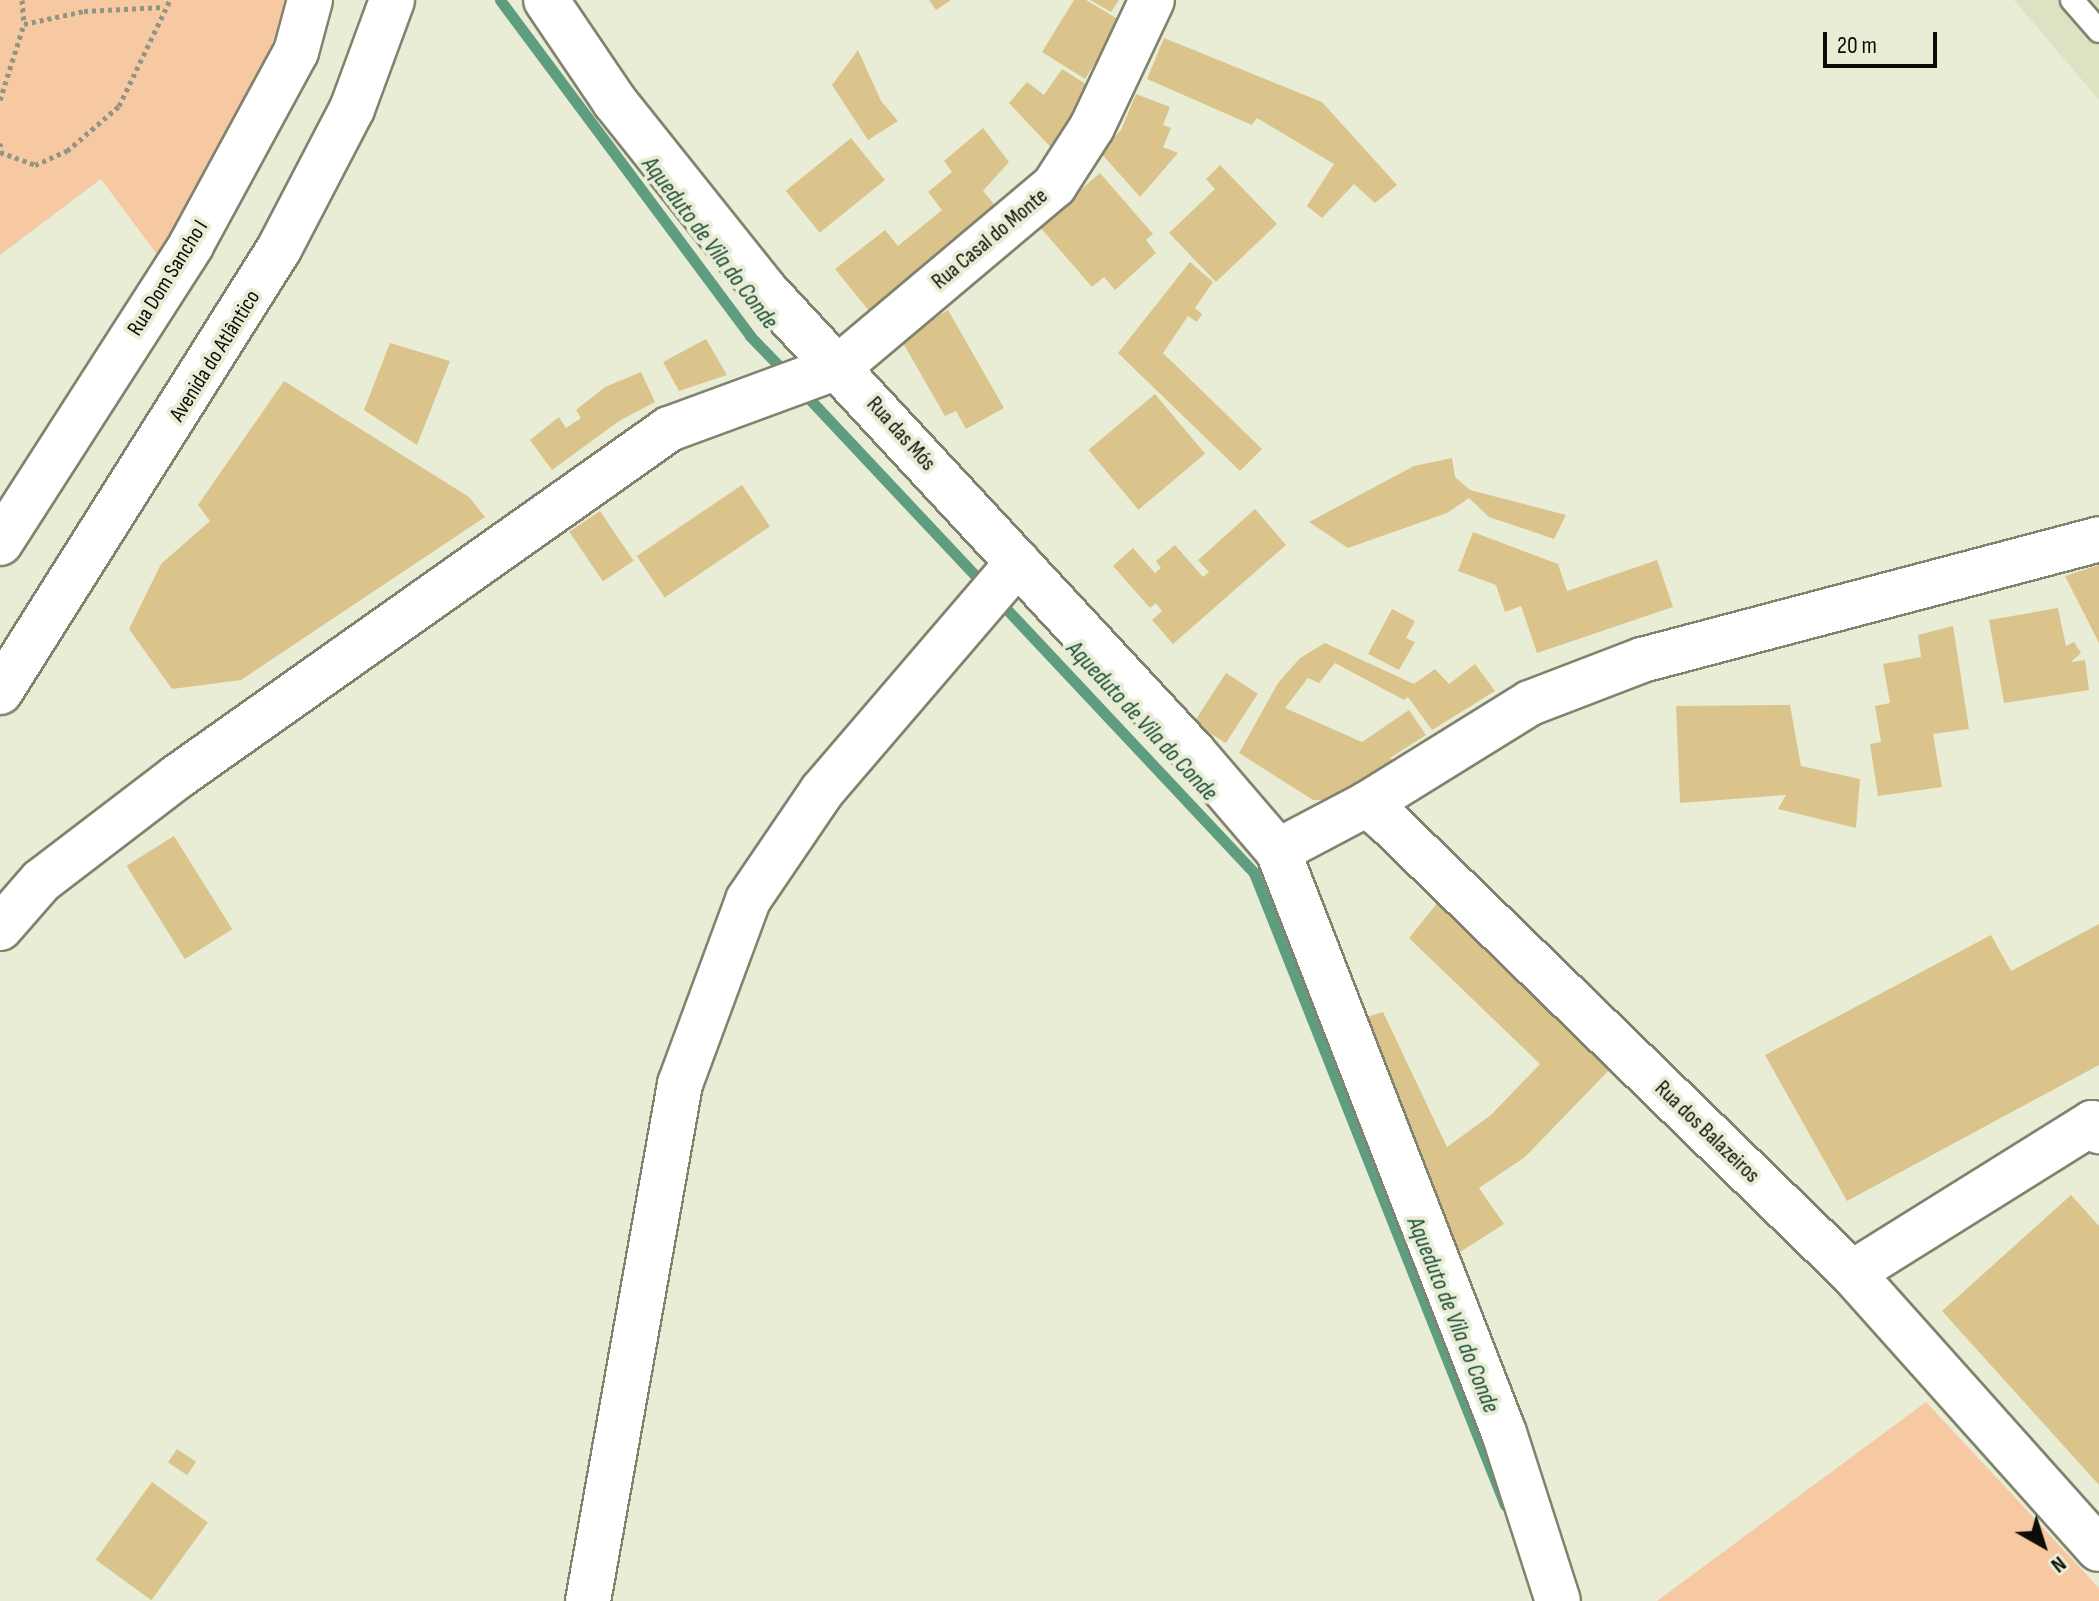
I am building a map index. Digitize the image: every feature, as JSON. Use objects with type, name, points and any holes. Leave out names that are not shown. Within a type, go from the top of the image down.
[{"type":"street","name":"Rua Dom Sancho I","points":[[0,543],[191,245],[296,52],[310,0]]},
{"type":"street","name":"Avenida do Atlântico","points":[[0,692],[279,249],[352,109],[392,0]]},
{"type":"street","name":"Rua das Mós","points":[[546,0],[615,102],[756,279],[840,366],[1278,851]]},
{"type":"street","name":"Rua Casal do Monte","points":[[0,928],[41,881],[177,777],[669,429],[840,366],[1054,186],[1092,127],[1152,0]]},
{"type":"street","points":[[1558,1601],[1504,1433],[1278,851],[1367,804],[1530,703],[1642,660],[2099,539]]},
{"type":"street","points":[[588,1601],[680,1084],[748,900],[822,791],[1018,562]]},
{"type":"street","name":"Rua dos Balazeiros","points":[[1367,804],[1852,1273],[2099,1549]]},
{"type":"street","points":[[1852,1273],[2092,1123],[2099,1131]]},
{"type":"lane","points":[[2072,0],[2099,31]]},
{"type":"path","points":[[0,100],[24,24],[22,0]]},
{"type":"path","points":[[0,143],[1,152],[35,165],[67,151],[119,106],[170,0]]},
{"type":"path","points":[[24,24],[84,11],[164,7]]},
{"type":"shaded area","points":[[0,0],[290,0],[258,77],[164,264],[101,179],[0,255]]},
{"type":"shaded area","points":[[2014,0],[2099,0],[2099,100]]},
{"type":"shaded area","points":[[1926,1402],[2099,1588],[2099,1601],[1657,1601]]},
{"type":"building","points":[[929,0],[951,0],[936,10]]},
{"type":"building","points":[[1074,0],[1086,0],[1121,21],[1085,79],[1042,52]]},
{"type":"building","points":[[1090,0],[1119,0],[1111,12]]},
{"type":"building","points":[[1164,38],[1322,102],[1397,185],[1375,203],[1354,184],[1322,218],[1307,206],[1334,164],[1257,118],[1252,125],[1147,79]]},
{"type":"building","points":[[858,50],[881,101],[898,121],[868,140],[832,85]]},
{"type":"building","points":[[1062,69],[1100,93],[1058,155],[1009,103],[1027,82],[1044,95]]},
{"type":"building","points":[[1136,94],[1170,107],[1163,125],[1171,128],[1163,147],[1178,153],[1140,197],[1100,152],[1121,130]]},
{"type":"building","points":[[983,128],[1009,162],[983,191],[999,210],[870,312],[835,269],[885,230],[898,246],[942,210],[928,192],[952,172],[944,161]]},
{"type":"building","points":[[851,138],[885,180],[820,233],[786,191]]},
{"type":"building","points":[[1220,165],[1277,224],[1216,282],[1169,233],[1215,189],[1206,179]]},
{"type":"building","points":[[1100,173],[1153,234],[1146,240],[1156,253],[1115,290],[1104,277],[1092,287],[1039,226]]},
{"type":"building","points":[[1190,262],[1213,282],[1195,308],[1202,314],[1197,322],[1188,316],[1163,353],[1262,449],[1240,471],[1118,353]]},
{"type":"building","points":[[948,310],[1004,408],[966,429],[956,411],[945,416],[900,338]]},
{"type":"building","points":[[706,339],[727,375],[679,391],[663,362]]},
{"type":"building","points":[[390,343],[450,361],[417,445],[364,410]]},
{"type":"building","points":[[641,372],[655,402],[619,421],[552,470],[530,440],[559,417],[566,428],[581,418],[576,410],[605,387]]},
{"type":"building","points":[[284,381],[469,497],[485,517],[241,680],[172,689],[129,629],[161,564],[210,521],[198,505]]},
{"type":"building","points":[[1155,394],[1205,454],[1138,510],[1088,450]]},
{"type":"building","points":[[1452,458],[1455,477],[1470,490],[1566,515],[1554,539],[1489,517],[1469,498],[1447,513],[1348,548],[1309,522],[1414,466]]},
{"type":"building","points":[[742,485],[770,526],[665,597],[637,556]]},
{"type":"building","points":[[1255,509],[1286,545],[1173,644],[1152,620],[1162,611],[1156,603],[1150,608],[1113,566],[1133,548],[1155,573],[1161,568],[1156,561],[1175,545],[1203,577],[1209,572],[1198,560]]},
{"type":"building","points":[[600,511],[634,561],[603,581],[569,532]]},
{"type":"building","points":[[1473,532],[1558,564],[1567,591],[1657,560],[1673,607],[1537,653],[1521,606],[1505,612],[1496,585],[1458,571]]},
{"type":"building","points":[[2099,565],[2099,643],[2065,576]]},
{"type":"building","points":[[2058,608],[2066,646],[2074,642],[2081,653],[2071,662],[2085,660],[2089,690],[2004,703],[1989,620]]},
{"type":"building","points":[[1392,609],[1415,621],[1406,638],[1415,642],[1399,670],[1368,654]]},
{"type":"building","points":[[1953,626],[1969,729],[1933,734],[1942,787],[1878,796],[1870,744],[1881,742],[1875,706],[1890,703],[1883,664],[1921,657],[1918,635]]},
{"type":"building","points":[[1325,643],[1414,684],[1435,669],[1449,684],[1475,664],[1495,691],[1432,730],[1408,697],[1404,700],[1335,663],[1319,683],[1308,678],[1285,708],[1362,742],[1409,710],[1426,735],[1390,758],[1395,761],[1331,800],[1313,800],[1239,753],[1278,683],[1300,658]]},
{"type":"building","points":[[1226,673],[1258,694],[1226,743],[1194,722]]},
{"type":"building","points":[[1790,705],[1801,766],[1860,779],[1856,828],[1778,809],[1786,795],[1680,803],[1676,706]]},
{"type":"building","points":[[174,836],[232,929],[185,959],[127,866]]},
{"type":"building","points":[[1439,901],[1613,1066],[1525,1157],[1479,1188],[1504,1224],[1457,1254],[1361,1019],[1383,1012],[1447,1147],[1491,1115],[1540,1064],[1409,938]]},
{"type":"building","points":[[2099,924],[2099,1065],[1847,1201],[1765,1055],[1991,935],[2011,971]]},
{"type":"building","points":[[2071,1195],[2099,1226],[2099,1485],[1942,1311]]},
{"type":"building","points":[[177,1449],[196,1462],[187,1475],[168,1462]]},
{"type":"building","points":[[152,1482],[208,1523],[151,1600],[96,1560]]},
{"type":"waterway","name":"Aqueduto de Vila do Conde","points":[[500,0],[750,336],[787,374]]},
{"type":"waterway","name":"Aqueduto de Vila do Conde","points":[[801,390],[986,587]]},
{"type":"waterway","name":"Aqueduto de Vila do Conde","points":[[998,600],[1254,873],[1505,1505]]}]
